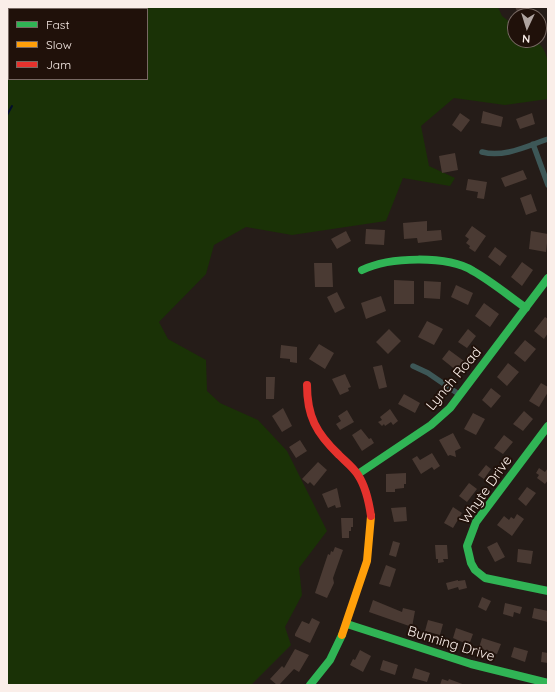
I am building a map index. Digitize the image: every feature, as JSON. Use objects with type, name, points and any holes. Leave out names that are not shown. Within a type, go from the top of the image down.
[{"type":"street","points":[[482,152],[499,154],[548,139]]},
{"type":"street","points":[[533,144],[548,185]]},
{"type":"street","points":[[362,270],[375,263],[407,260],[464,266],[526,308]]},
{"type":"street","name":"Lynch Road","points":[[358,474],[431,425],[450,408],[548,278]]},
{"type":"street","points":[[414,366],[428,373],[460,395]]},
{"type":"street","points":[[307,385],[307,405],[313,424],[330,447],[358,474],[369,499],[372,520],[367,561],[347,624],[330,660],[310,685]]},
{"type":"street","name":"Whyte Drive","points":[[548,426],[476,522],[467,546],[471,563],[475,570],[485,578],[548,590]]},
{"type":"street","name":"Bunning Drive","points":[[347,624],[424,650],[505,674],[538,683],[548,683]]},
{"type":"green space","points":[[7,7],[498,7],[502,16],[507,20],[507,48],[543,49],[546,56],[549,74],[548,99],[505,105],[454,98],[421,126],[429,166],[455,178],[450,186],[403,178],[386,221],[292,235],[246,227],[214,245],[206,274],[159,322],[168,339],[206,360],[207,391],[220,403],[258,420],[287,451],[327,531],[299,568],[302,595],[285,627],[291,645],[251,685],[7,685]]},
{"type":"building","points":[[515,7],[526,8],[516,8]]},
{"type":"building","points":[[483,111],[503,117],[501,127],[481,123]]},
{"type":"building","points":[[460,113],[470,120],[461,132],[452,125]]},
{"type":"building","points":[[532,113],[535,124],[520,129],[516,119]]},
{"type":"building","points":[[455,153],[458,170],[442,173],[439,156]]},
{"type":"building","points":[[523,170],[527,179],[505,187],[501,178]]},
{"type":"building","points":[[468,179],[487,182],[484,199],[477,198],[478,192],[466,190]]},
{"type":"building","points":[[531,194],[537,211],[526,215],[520,198]]},
{"type":"building","points":[[427,221],[427,231],[441,230],[442,240],[418,243],[417,238],[404,239],[403,223]]},
{"type":"building","points":[[472,226],[486,236],[475,252],[469,248],[470,246],[466,243],[469,239],[465,236]]},
{"type":"building","points":[[366,229],[385,230],[384,245],[365,244]]},
{"type":"building","points":[[346,231],[351,241],[337,249],[331,239]]},
{"type":"building","points":[[531,231],[548,234],[546,252],[529,249]]},
{"type":"building","points":[[495,247],[507,256],[500,266],[488,257]]},
{"type":"building","points":[[522,262],[533,270],[522,286],[511,277]]},
{"type":"building","points":[[314,263],[332,263],[333,287],[315,287]]},
{"type":"building","points":[[394,280],[414,281],[414,304],[394,304]]},
{"type":"building","points":[[424,281],[441,282],[440,299],[424,298]]},
{"type":"building","points":[[456,285],[473,293],[468,305],[451,297]]},
{"type":"building","points":[[337,292],[345,308],[335,313],[327,297]]},
{"type":"building","points":[[381,296],[386,311],[366,319],[361,303]]},
{"type":"building","points":[[484,303],[499,314],[490,327],[475,316]]},
{"type":"building","points":[[545,317],[548,319],[548,333],[544,339],[534,331]]},
{"type":"building","points":[[427,321],[443,329],[434,345],[418,337]]},
{"type":"building","points":[[389,329],[401,341],[388,354],[376,342]]},
{"type":"building","points":[[468,329],[476,336],[467,348],[458,342]]},
{"type":"building","points":[[525,340],[536,349],[525,362],[514,353]]},
{"type":"building","points":[[319,344],[334,353],[325,369],[309,359]]},
{"type":"building","points":[[281,345],[297,347],[297,363],[290,362],[290,359],[280,358]]},
{"type":"building","points":[[449,350],[464,361],[457,371],[442,359]]},
{"type":"building","points":[[508,363],[519,372],[507,386],[497,377]]},
{"type":"building","points":[[382,365],[387,387],[379,389],[373,367]]},
{"type":"building","points":[[345,374],[351,387],[348,388],[349,391],[340,395],[332,379]]},
{"type":"building","points":[[266,377],[275,377],[274,399],[266,399]]},
{"type":"building","points":[[541,383],[548,387],[548,392],[539,407],[529,401]]},
{"type":"building","points":[[491,388],[501,396],[491,408],[482,400]]},
{"type":"building","points":[[404,394],[420,403],[415,413],[398,404]]},
{"type":"building","points":[[283,408],[292,426],[282,432],[272,416]]},
{"type":"building","points":[[390,409],[398,421],[393,425],[391,422],[385,426],[384,424],[382,426],[378,422],[382,420],[380,417]]},
{"type":"building","points":[[347,410],[354,422],[340,430],[336,424],[341,421],[338,416]]},
{"type":"building","points":[[524,411],[533,419],[523,431],[513,424]]},
{"type":"building","points":[[473,413],[485,419],[476,435],[464,429]]},
{"type":"building","points":[[361,429],[369,439],[371,438],[374,443],[362,451],[352,435]]},
{"type":"building","points":[[453,433],[461,448],[455,451],[456,457],[450,455],[448,456],[439,440]]},
{"type":"building","points":[[504,435],[513,442],[503,454],[494,448]]},
{"type":"building","points":[[300,440],[307,451],[296,458],[289,447]]},
{"type":"building","points":[[432,453],[440,466],[434,470],[432,467],[421,474],[412,459],[417,456],[420,460]]},
{"type":"building","points":[[318,462],[327,470],[314,486],[310,482],[308,484],[302,479]]},
{"type":"building","points":[[486,465],[491,469],[484,479],[478,475]]},
{"type":"building","points":[[539,468],[545,472],[548,468],[548,480],[545,484],[537,478],[539,475],[536,473]]},
{"type":"building","points":[[406,473],[406,484],[404,484],[404,488],[395,489],[395,492],[386,492],[386,474]]},
{"type":"building","points":[[469,483],[477,489],[467,502],[459,496]]},
{"type":"building","points":[[527,487],[536,493],[526,506],[518,499]]},
{"type":"building","points":[[337,488],[341,507],[336,508],[335,505],[328,508],[322,494]]},
{"type":"building","points":[[406,507],[407,521],[394,522],[391,508]]},
{"type":"building","points":[[453,507],[462,513],[453,528],[444,523]]},
{"type":"building","points":[[517,514],[524,519],[512,536],[497,525],[504,516],[509,520],[511,517],[514,519]]},
{"type":"building","points":[[341,518],[353,518],[353,527],[351,527],[351,531],[349,531],[349,538],[342,538]]},
{"type":"building","points":[[393,541],[400,543],[396,557],[389,555]]},
{"type":"building","points":[[497,542],[505,557],[495,562],[487,547]]},
{"type":"building","points":[[435,545],[447,545],[448,559],[443,559],[444,562],[438,563],[438,559],[436,559]]},
{"type":"building","points":[[335,547],[343,550],[333,578],[334,583],[327,598],[315,593],[328,554],[330,555],[331,551],[333,552]]},
{"type":"building","points":[[518,549],[533,551],[531,564],[517,562]]},
{"type":"building","points":[[386,565],[396,569],[390,587],[379,584]]},
{"type":"building","points":[[465,580],[467,588],[459,590],[458,587],[448,590],[446,583]]},
{"type":"building","points":[[482,597],[491,601],[486,611],[478,607]]},
{"type":"building","points":[[373,600],[402,612],[403,608],[415,611],[412,627],[369,612]]},
{"type":"building","points":[[505,603],[522,607],[520,614],[514,612],[513,617],[503,614]]},
{"type":"building","points":[[534,608],[548,611],[548,622],[532,618]]},
{"type":"building","points":[[312,618],[320,622],[310,643],[295,636],[295,634],[302,621],[309,624]]},
{"type":"building","points":[[428,620],[443,624],[440,635],[425,631]]},
{"type":"building","points":[[456,628],[473,634],[469,645],[453,638]]},
{"type":"building","points":[[482,638],[501,644],[497,654],[479,648]]},
{"type":"building","points":[[514,647],[528,651],[525,662],[511,657]]},
{"type":"building","points":[[295,649],[309,655],[299,672],[294,669],[279,685],[277,685],[270,679],[282,666],[284,668]]},
{"type":"building","points":[[360,650],[371,656],[363,672],[350,665],[353,659],[355,660]]},
{"type":"building","points":[[542,652],[548,653],[548,663],[541,662]]},
{"type":"building","points":[[383,660],[398,665],[395,675],[380,670]]},
{"type":"building","points":[[415,668],[430,673],[427,682],[412,678]]},
{"type":"building","points":[[442,679],[448,681],[449,679],[465,685],[440,685]]},
{"type":"waterway","points":[[7,115],[12,106]]},
{"type":"traffic: fast","points":[[362,270],[387,262],[402,260],[434,260],[448,262],[462,266],[480,275],[526,308]]},
{"type":"traffic: fast","points":[[358,474],[431,425],[450,408],[548,278]]},
{"type":"traffic: fast","points":[[548,426],[476,522],[467,546],[471,563],[475,570],[485,578],[548,591]]},
{"type":"traffic: fast","points":[[347,624],[471,664],[548,683]]},
{"type":"traffic: fast","points":[[310,685],[330,660],[342,635]]},
{"type":"traffic: slow","points":[[342,635],[367,561],[371,516]]},
{"type":"traffic: jam","points":[[307,385],[307,396],[314,423],[324,439],[358,475],[367,495],[371,516]]}]
